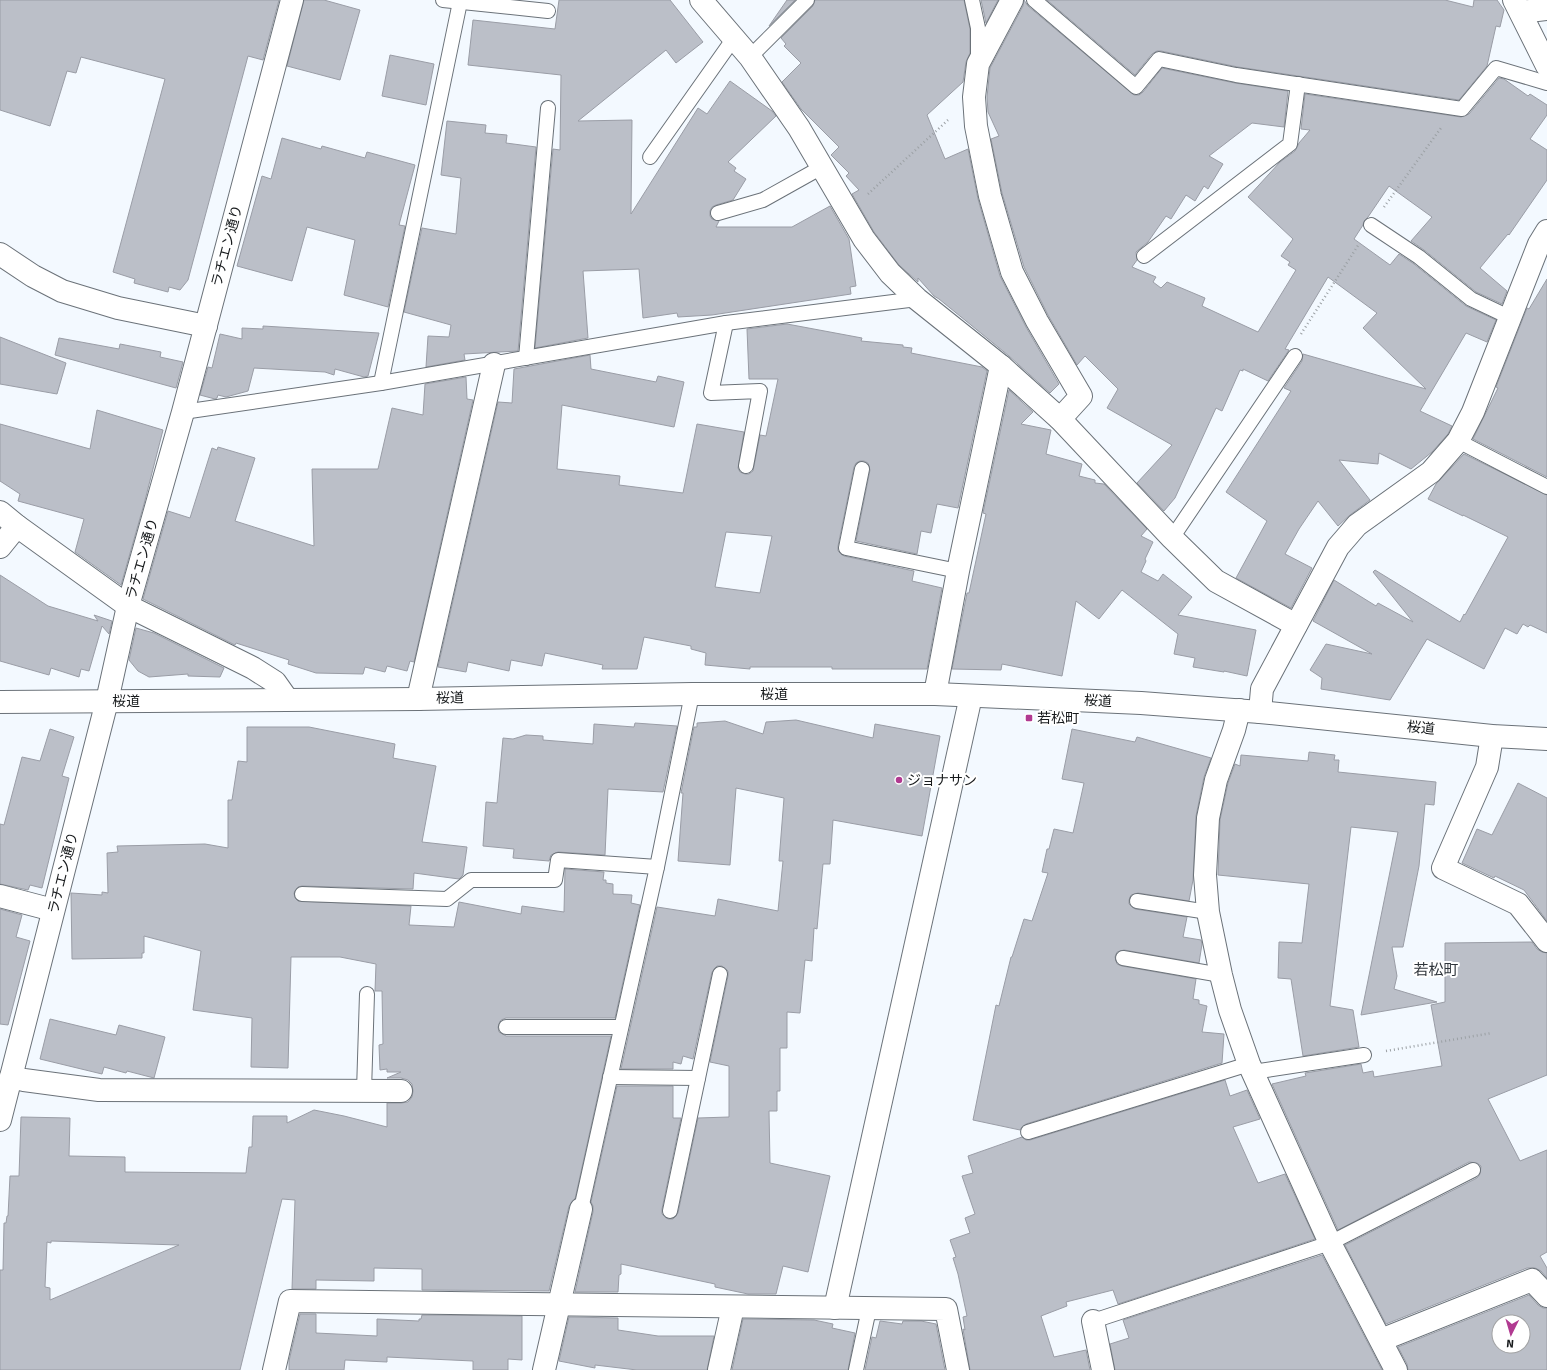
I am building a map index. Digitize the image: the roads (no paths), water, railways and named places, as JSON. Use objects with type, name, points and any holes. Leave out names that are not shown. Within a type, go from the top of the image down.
[{"type":"street","name":"ラチエン通り","points":[[1,1113],[107,701],[128,606],[184,412],[292,0]]},
{"type":"street","points":[[701,0],[750,57],[799,128],[864,239],[890,273],[917,299],[1001,366],[1060,419],[1172,538],[1216,581],[1296,625]]},
{"type":"street","points":[[1012,0],[978,64],[974,97],[976,126],[990,196],[1012,272],[1037,321],[1081,396],[1060,419]]},
{"type":"street","points":[[1517,6],[1547,9]]},
{"type":"street","points":[[1517,6],[1547,66]]},
{"type":"street","points":[[1396,1370],[1330,1243],[1251,1068],[1230,1010],[1208,912],[1205,875],[1208,818],[1216,780],[1234,730],[1249,711],[1262,689],[1338,547],[1357,525],[1430,472],[1458,441],[1472,412],[1539,244],[1547,231]]},
{"type":"street","points":[[0,254],[33,276],[62,291],[118,308],[206,326]]},
{"type":"street","points":[[418,699],[494,364]]},
{"type":"street","points":[[935,694],[958,570],[1001,366]]},
{"type":"street","points":[[0,512],[17,526],[128,606],[253,668],[275,682],[287,699]]},
{"type":"street","points":[[0,546],[17,526]]},
{"type":"street","name":"桜道","points":[[0,702],[418,699],[692,694],[935,694],[1141,703],[1249,711],[1492,736],[1547,739]]},
{"type":"street","points":[[835,1308],[971,696]]},
{"type":"street","points":[[1492,736],[1486,767],[1443,868],[1518,904],[1547,941]]},
{"type":"street","points":[[0,896],[53,910]]},
{"type":"street","points":[[11,1077],[99,1090],[401,1091]]},
{"type":"street","points":[[544,1370],[580,1209]]},
{"type":"street","points":[[1381,1340],[1532,1280],[1547,1296]]},
{"type":"street","points":[[274,1370],[290,1301],[946,1309],[958,1370]]},
{"type":"street","points":[[719,1370],[732,1307]]},
{"type":"street","points":[[1093,1321],[1103,1370]]},
{"type":"lane","points":[[443,0],[548,11]]},
{"type":"lane","points":[[750,57],[807,0]]},
{"type":"lane","points":[[972,0],[978,28],[978,64]]},
{"type":"lane","points":[[1034,0],[1136,87],[1159,59],[1236,75],[1462,109],[1496,68],[1547,84]]},
{"type":"lane","points":[[380,383],[460,2]]},
{"type":"lane","points":[[650,157],[734,38]]},
{"type":"lane","points":[[1144,256],[1290,144],[1298,84]]},
{"type":"lane","points":[[526,358],[548,108]]},
{"type":"lane","points":[[718,213],[762,200],[822,167]]},
{"type":"lane","points":[[1371,224],[1419,258],[1471,299],[1509,317]]},
{"type":"lane","points":[[184,412],[380,383],[726,323],[917,299]]},
{"type":"lane","points":[[726,323],[711,393],[760,391],[746,466]]},
{"type":"lane","points":[[1172,538],[1295,356]]},
{"type":"lane","points":[[1458,441],[1547,487]]},
{"type":"lane","points":[[862,469],[846,548],[958,570]]},
{"type":"lane","points":[[580,1209],[657,867],[692,694]]},
{"type":"lane","points":[[302,894],[446,899],[471,880],[555,880],[558,860],[657,867]]},
{"type":"lane","points":[[1136,901],[1208,912]]},
{"type":"lane","points":[[1123,958],[1221,975]]},
{"type":"lane","points":[[670,1211],[720,974]]},
{"type":"lane","points":[[364,1091],[367,994]]},
{"type":"lane","points":[[506,1027],[621,1027]]},
{"type":"lane","points":[[1028,1132],[1251,1068],[1364,1055]]},
{"type":"lane","points":[[610,1077],[698,1078]]},
{"type":"lane","points":[[1093,1321],[1330,1243],[1473,1170]]},
{"type":"lane","points":[[856,1370],[869,1309]]},
{"type":"place","name":"若松町","points":[[1029,718]]},
{"type":"place","name":"ジョナサン","points":[[899,780]]},
{"type":"district","name":"若松町","points":[[1436,970]]}]
